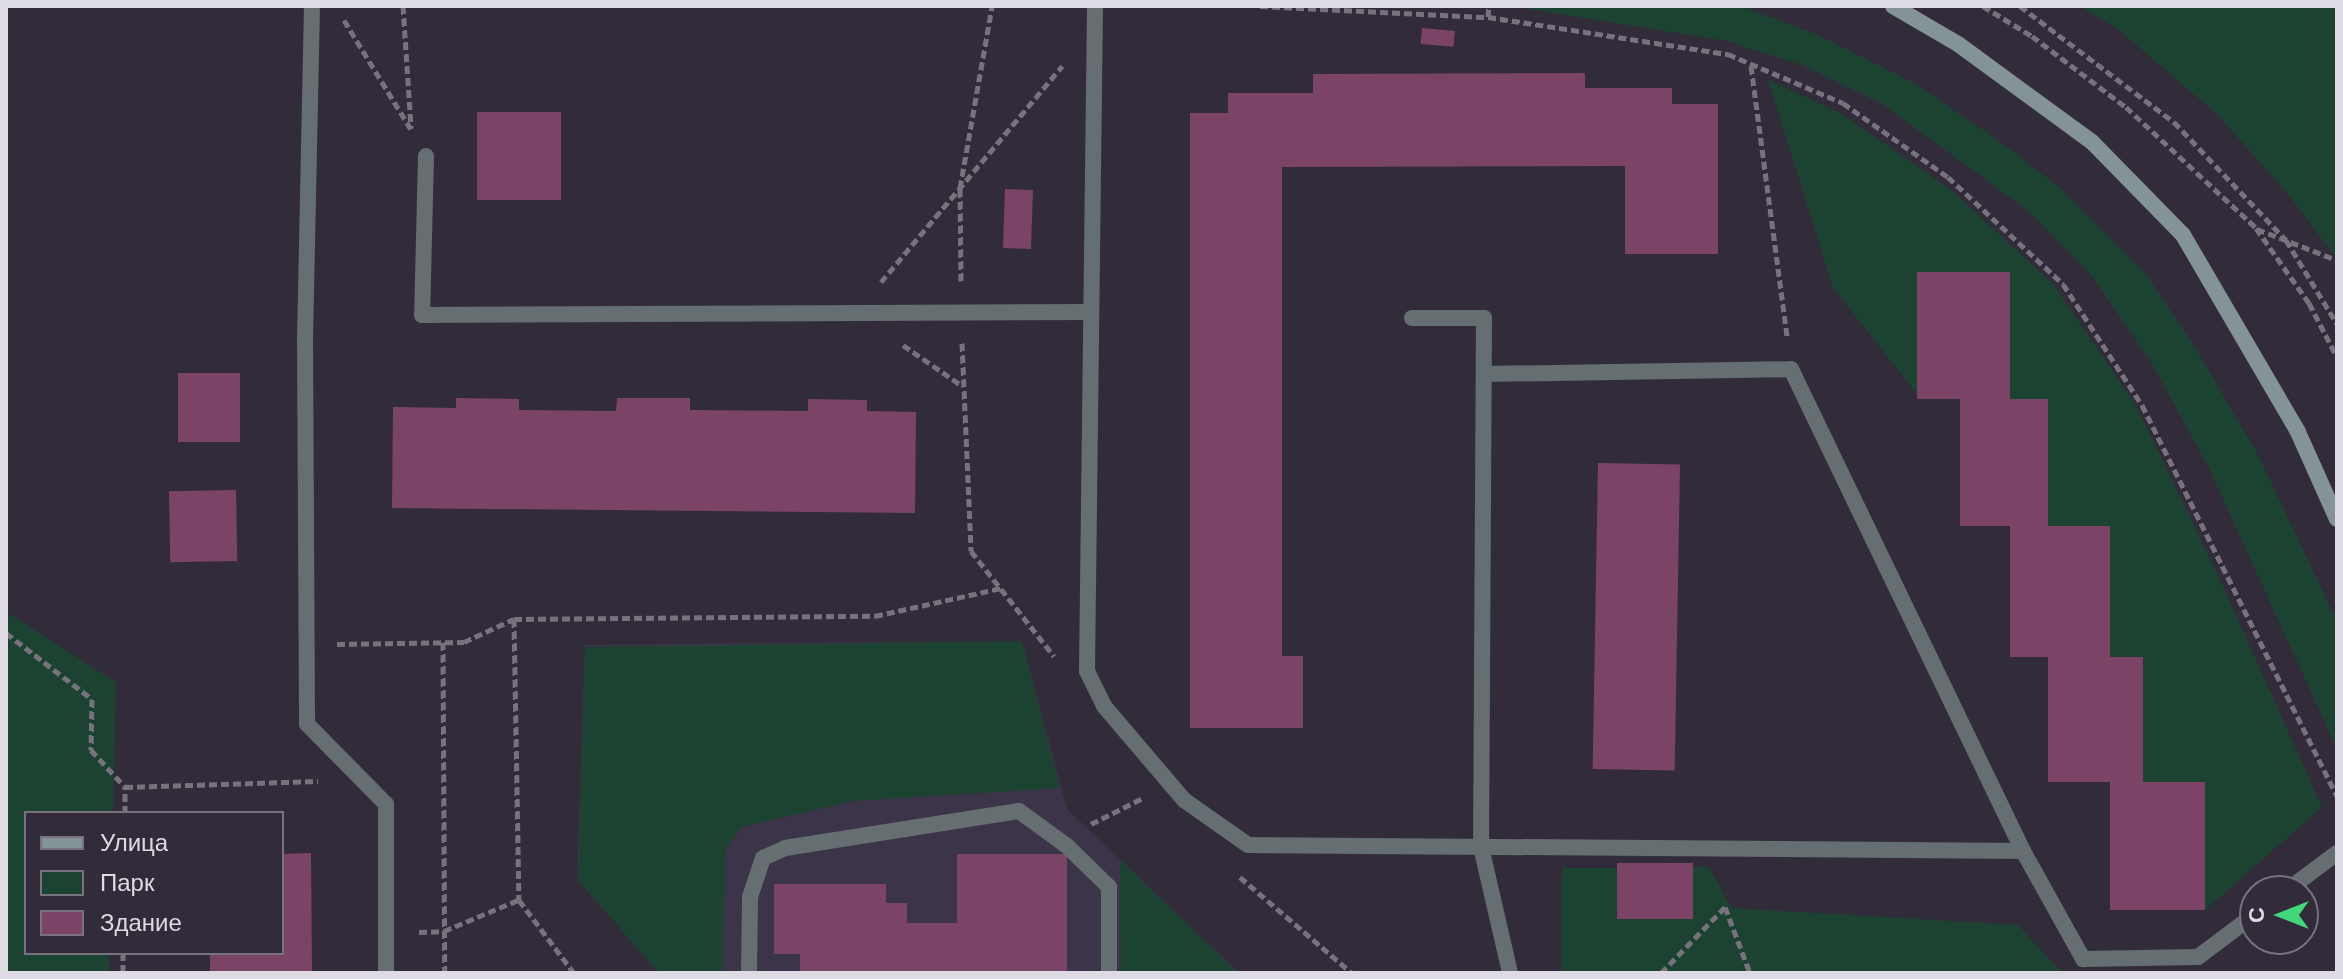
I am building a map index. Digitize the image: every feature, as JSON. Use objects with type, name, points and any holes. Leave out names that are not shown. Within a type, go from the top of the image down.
[{"type":"main road","points":[[1893,6],[1958,44],[2092,142],[2183,235],[2298,432],[2337,519]]},
{"type":"lane","points":[[312,6],[305,334],[307,724],[386,804],[386,973]]},
{"type":"lane","points":[[1095,6],[1087,671],[1104,706],[1184,800],[1248,845],[2023,851]]},
{"type":"lane","points":[[426,156],[422,315],[1091,312]]},
{"type":"lane","points":[[1412,318],[1484,318],[1481,847],[1510,973]]},
{"type":"lane","points":[[1485,374],[1791,369],[2023,851],[2083,959],[2198,957],[2239,926]]},
{"type":"lane","points":[[749,973],[750,897],[763,858],[785,848],[1019,811],[1067,846],[1109,887],[1109,973]]},
{"type":"lane","points":[[2307,875],[2337,853]]},
{"type":"path","points":[[343,18],[411,129],[403,6]]},
{"type":"path","points":[[960,188],[992,6]]},
{"type":"path","points":[[1260,6],[1488,17],[1728,54],[1843,103],[1935,167],[2063,284],[2142,405],[2337,796]]},
{"type":"path","points":[[1488,17],[1489,6]]},
{"type":"path","points":[[1983,6],[2032,36],[2126,107],[2256,228],[2309,303],[2337,357]]},
{"type":"path","points":[[2020,6],[2174,122],[2286,240],[2337,324]]},
{"type":"path","points":[[961,385],[855,313],[1065,63]]},
{"type":"path","points":[[1751,65],[1791,369]]},
{"type":"path","points":[[2256,228],[2337,260]]},
{"type":"path","points":[[306,645],[464,642],[514,619],[875,616],[1001,588]]},
{"type":"path","points":[[514,619],[519,900],[574,973]]},
{"type":"path","points":[[6,633],[92,699],[91,750],[125,787],[125,811]]},
{"type":"path","points":[[443,642],[445,973]]},
{"type":"path","points":[[125,787],[362,780]]},
{"type":"path","points":[[1067,846],[1085,826],[1146,797]]},
{"type":"path","points":[[386,933],[444,931],[519,900]]},
{"type":"path","points":[[1661,973],[1725,907],[1750,973]]},
{"type":"shaded area","points":[[1022,641],[1067,809],[1239,973],[660,973],[577,879],[585,645]]},
{"type":"green space","points":[[1512,6],[1741,6],[1818,35],[1912,82],[2002,143],[2061,189],[2145,273],[2193,344],[2257,453],[2337,621],[2337,749],[2209,468],[2151,362],[2092,276],[2031,213],[1884,105],[1802,65],[1727,41]]},
{"type":"green space","points":[[2080,6],[2337,6],[2337,259],[2288,194],[2217,114],[2120,31]]},
{"type":"green space","points":[[1768,80],[1840,113],[1950,189],[2053,284],[2135,404],[2217,573],[2322,807],[2245,875],[2239,875],[2239,880],[2205,910],[2205,783],[2143,782],[2110,657],[2110,527],[2048,526],[2048,399],[2010,399],[1917,272],[1917,394],[1833,287]]},
{"type":"green space","points":[[6,612],[116,682],[113,811],[24,811],[24,955],[109,955],[109,973],[6,973]]},
{"type":"green space","points":[[1022,641],[1060,788],[853,801],[742,827],[725,850],[723,973],[659,973],[578,880],[585,647]]},
{"type":"green space","points":[[1120,860],[1238,973],[1121,973]]},
{"type":"green space","points":[[1693,867],[1709,867],[1731,908],[2018,925],[2062,973],[1561,973],[1562,868],[1617,868],[1618,919],[1692,919]]},
{"type":"building","points":[[1422,28],[1455,31],[1453,47],[1421,44]]},
{"type":"building","points":[[1585,73],[1585,88],[1672,88],[1672,104],[1718,104],[1718,254],[1625,254],[1625,166],[1282,167],[1282,656],[1303,656],[1303,728],[1190,728],[1190,113],[1228,113],[1228,93],[1313,93],[1313,74]]},
{"type":"building","points":[[477,112],[561,112],[561,200],[477,200]]},
{"type":"building","points":[[1005,189],[1033,190],[1031,249],[1003,248]]},
{"type":"building","points":[[1917,272],[2010,272],[2010,399],[2048,399],[2048,526],[2110,526],[2110,657],[2143,657],[2143,782],[2205,782],[2205,910],[2110,910],[2110,782],[2048,782],[2048,657],[2010,657],[2010,526],[1960,526],[1960,399],[1917,399]]},
{"type":"building","points":[[178,373],[240,373],[240,442],[178,442]]},
{"type":"building","points":[[456,398],[519,399],[519,410],[616,411],[617,398],[690,398],[690,410],[808,411],[808,399],[867,400],[867,411],[916,412],[915,513],[392,508],[393,407],[456,408]]},
{"type":"building","points":[[1598,463],[1680,464],[1675,770],[1593,769]]},
{"type":"building","points":[[236,490],[237,561],[170,562],[169,491]]},
{"type":"building","points":[[311,853],[312,973],[210,973],[210,955],[284,955],[284,854]]},
{"type":"building","points":[[957,854],[1067,854],[1067,973],[800,973],[800,954],[774,954],[774,884],[886,884],[886,903],[907,903],[907,923],[957,923]]},
{"type":"building","points":[[1617,863],[1693,863],[1693,919],[1617,919]]}]
